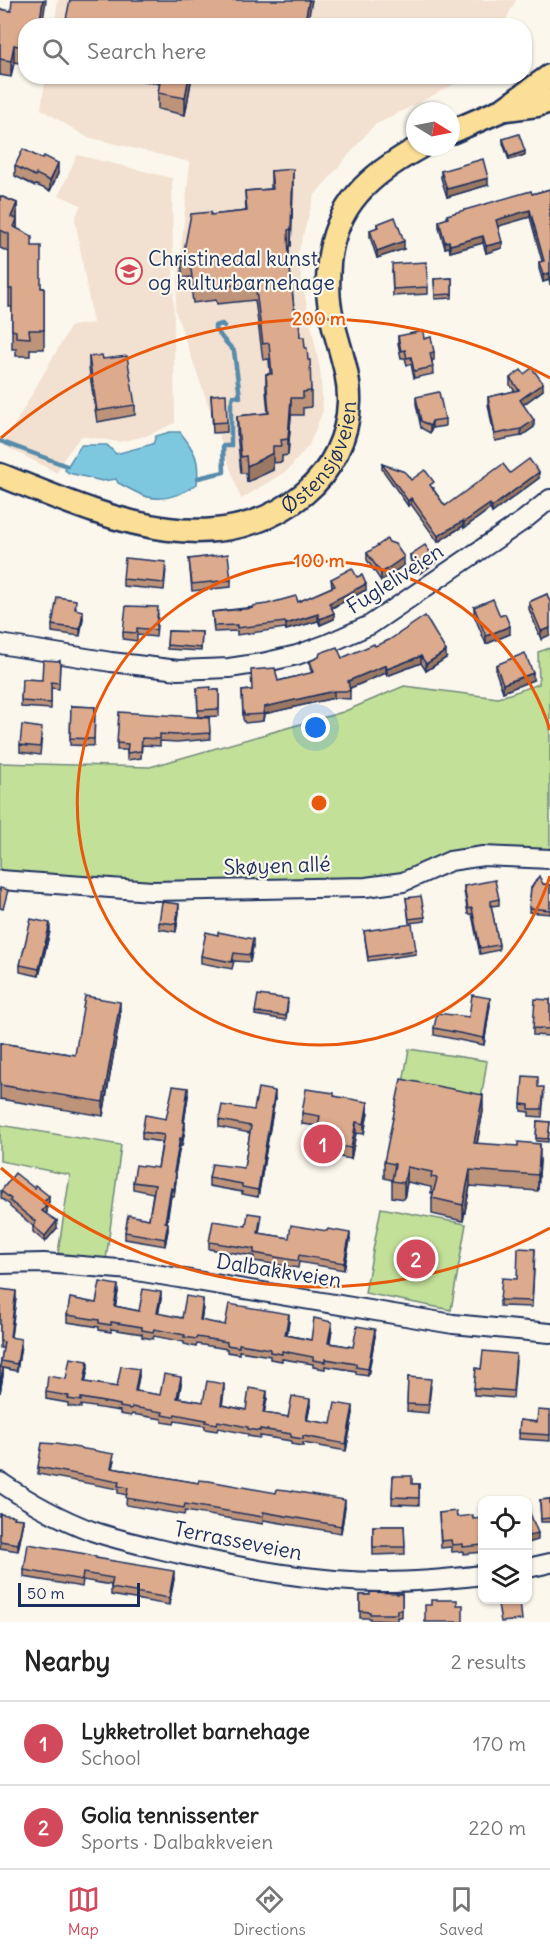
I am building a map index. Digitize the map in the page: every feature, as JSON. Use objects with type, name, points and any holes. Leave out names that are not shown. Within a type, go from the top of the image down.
[{"type":"main road","points":[[460,128],[504,109],[550,76]]},
{"type":"main road","points":[[504,109],[550,102]]},
{"type":"main road","name":"Østensjøveien","points":[[0,475],[107,516],[146,526],[176,530],[213,530],[245,524],[271,514],[299,498],[317,481],[332,461],[340,447],[348,418],[348,380],[330,308],[328,290],[331,249],[336,232],[342,216],[360,190],[380,171],[406,155]]},
{"type":"street","name":"Fugleliveien","points":[[0,644],[178,670],[229,668],[297,655],[370,625],[524,520],[550,499]]},
{"type":"street","name":"Skøyen allé","points":[[0,880],[152,891],[366,887],[403,882],[450,861],[483,856],[550,859]]},
{"type":"street","name":"Dalbakkveien","points":[[0,1264],[44,1263],[131,1270],[461,1325],[550,1333]]},
{"type":"street","name":"Terrasseveien","points":[[0,1482],[37,1505],[92,1531],[233,1566],[302,1577],[371,1582],[425,1581],[478,1576]]},
{"type":"street","points":[[532,1567],[550,1563]]},
{"type":"shaded area","points":[[58,0],[516,0],[507,18],[55,18]]},
{"type":"shaded area","points":[[45,84],[454,84],[420,102],[406,102],[406,109],[373,126],[314,196],[297,257],[320,369],[323,411],[309,445],[288,470],[241,499],[175,310],[190,162],[87,137],[41,109]]},
{"type":"shaded area","name":"Christinedal kunst og kulturbarnehage","points":[[77,155],[172,178],[175,423],[146,436],[119,442],[81,436],[64,458],[57,473],[3,445],[71,326],[93,323],[75,219],[81,205],[59,195]]},
{"type":"green space","points":[[550,648],[550,867],[465,858],[402,883],[207,891],[0,877],[0,763],[150,767],[343,712],[404,686],[498,698],[539,684],[538,652]]},
{"type":"green space","points":[[409,1049],[487,1061],[481,1100],[402,1088]]},
{"type":"green space","points":[[0,1125],[121,1145],[106,1260],[58,1253],[70,1175],[0,1161]]},
{"type":"green space","points":[[381,1208],[466,1224],[451,1310],[365,1293]]},
{"type":"water","points":[[180,432],[193,450],[198,468],[197,484],[180,494],[161,498],[148,497],[118,483],[116,479],[102,481],[65,470],[81,445],[107,445],[116,454],[153,444],[156,436]]},
{"type":"building","points":[[12,0],[43,0],[40,18],[18,18],[18,46],[14,45],[11,61],[0,59],[0,9],[11,11]]},
{"type":"building","points":[[70,0],[309,0],[306,18],[66,18]]},
{"type":"building","points":[[160,84],[188,84],[185,98],[158,93]]},
{"type":"building","points":[[519,134],[525,151],[509,157],[503,139]]},
{"type":"building","points":[[23,149],[42,159],[44,156],[58,163],[50,181],[15,166]]},
{"type":"building","points":[[483,159],[488,178],[447,189],[441,171]]},
{"type":"building","points":[[293,169],[291,229],[288,230],[289,259],[294,309],[296,309],[297,320],[299,320],[300,337],[304,337],[308,360],[310,360],[311,391],[303,392],[303,398],[291,398],[288,439],[281,440],[282,446],[273,446],[273,453],[247,466],[246,456],[241,457],[237,416],[269,413],[266,374],[272,374],[269,343],[263,344],[255,283],[217,287],[216,284],[193,286],[190,260],[182,261],[191,214],[211,212],[211,215],[247,211],[245,191],[273,189],[271,171]]},
{"type":"building","points":[[550,189],[550,278],[549,273],[543,275],[539,262],[544,261],[530,210],[496,220],[502,242],[486,246],[483,236],[450,245],[449,241],[445,242],[439,221],[448,218],[447,215],[531,191],[532,194]]},
{"type":"building","points":[[0,196],[17,203],[11,217],[17,219],[14,227],[32,236],[32,246],[41,246],[44,330],[29,330],[30,338],[16,337],[16,331],[12,330],[9,234],[0,230]]},
{"type":"building","points":[[395,217],[404,241],[377,251],[370,230],[378,227],[377,224]]},
{"type":"building","points":[[426,262],[428,287],[393,289],[392,264]]},
{"type":"building","points":[[452,278],[452,294],[435,295],[434,279]]},
{"type":"building","points":[[423,331],[424,339],[431,337],[434,352],[430,353],[433,367],[414,371],[411,357],[407,358],[405,350],[401,351],[398,336]]},
{"type":"building","points":[[102,355],[103,359],[127,356],[135,405],[97,411],[89,357]]},
{"type":"building","points":[[532,368],[543,383],[520,400],[534,420],[521,429],[495,434],[488,397],[519,390],[510,378],[521,370],[524,374]]},
{"type":"building","points":[[439,392],[445,419],[432,421],[430,426],[421,421],[416,397]]},
{"type":"building","points":[[226,394],[227,422],[213,423],[211,395]]},
{"type":"building","points":[[529,459],[539,472],[492,507],[490,504],[438,536],[411,498],[408,501],[382,464],[405,472],[411,480],[425,470],[434,482],[430,485],[445,506],[503,464],[510,473]]},
{"type":"building","points":[[387,539],[395,544],[404,557],[381,573],[367,553]]},
{"type":"building","points":[[425,545],[435,559],[420,570],[410,555]]},
{"type":"building","points":[[228,554],[231,580],[192,584],[189,559]]},
{"type":"building","points":[[125,558],[166,562],[164,583],[123,579]]},
{"type":"building","points":[[352,568],[357,577],[362,575],[366,584],[329,603],[334,613],[320,619],[318,614],[286,624],[285,622],[237,628],[237,625],[214,626],[212,612],[253,608],[253,606],[296,596],[298,602],[335,586],[331,579]]},
{"type":"building","points":[[547,594],[550,602],[550,628],[541,631],[529,602]]},
{"type":"building","points":[[57,597],[76,600],[75,609],[83,611],[80,629],[52,625]]},
{"type":"building","points":[[493,599],[500,616],[505,614],[510,626],[486,636],[474,607]]},
{"type":"building","points":[[126,606],[158,607],[156,630],[137,628],[137,633],[123,632]]},
{"type":"building","points":[[425,616],[446,651],[426,664],[421,656],[387,669],[386,665],[348,681],[350,691],[334,691],[264,707],[263,714],[245,715],[243,712],[242,691],[252,690],[251,670],[275,668],[278,681],[314,672],[310,661],[319,657],[320,653],[337,647],[342,658],[389,640]]},
{"type":"building","points":[[168,631],[202,632],[201,648],[167,645]]},
{"type":"building","points":[[525,653],[533,673],[503,684],[496,665]]},
{"type":"building","points":[[43,660],[60,661],[59,683],[51,682],[51,703],[21,701],[22,679],[42,680]]},
{"type":"building","points":[[211,687],[211,690],[219,690],[219,709],[198,710],[197,688]]},
{"type":"building","points":[[71,706],[95,707],[94,739],[70,738]]},
{"type":"building","points":[[119,712],[209,718],[210,733],[160,734],[160,739],[142,738],[141,751],[127,753],[128,744],[117,743]]},
{"type":"building","points":[[22,725],[42,728],[40,747],[20,745]]},
{"type":"building","points":[[539,876],[543,884],[550,885],[550,910],[529,908],[531,888]]},
{"type":"building","points":[[495,880],[499,899],[491,901],[491,905],[499,945],[480,948],[472,908],[468,909],[464,886]]},
{"type":"building","points":[[0,888],[8,890],[3,909],[0,908]]},
{"type":"building","points":[[421,896],[425,917],[409,919],[406,898]]},
{"type":"building","points":[[162,902],[179,904],[176,924],[159,922]]},
{"type":"building","points":[[31,919],[50,923],[39,969],[20,965]]},
{"type":"building","points":[[412,924],[416,950],[368,957],[364,931]]},
{"type":"building","points":[[206,932],[253,939],[250,955],[234,953],[232,962],[201,956]]},
{"type":"building","points":[[258,995],[288,999],[286,1016],[255,1012]]},
{"type":"building","points":[[472,995],[490,998],[484,1038],[434,1028],[437,1013],[469,1017]]},
{"type":"building","points":[[85,996],[120,1002],[103,1102],[0,1085],[0,1043],[75,1055]]},
{"type":"building","points":[[535,999],[550,1000],[550,1029],[533,1028]]},
{"type":"building","points":[[523,1076],[538,1077],[538,1087],[544,1087],[542,1109],[529,1109],[529,1105],[521,1104]]},
{"type":"building","points":[[401,1079],[483,1095],[474,1143],[518,1146],[518,1142],[540,1144],[538,1175],[470,1170],[463,1205],[432,1198],[437,1178],[431,1177],[432,1172],[407,1167],[404,1183],[392,1181],[395,1164],[384,1162]]},
{"type":"building","points":[[173,1086],[188,1088],[183,1122],[185,1122],[174,1172],[176,1172],[174,1189],[171,1188],[165,1222],[168,1223],[165,1239],[125,1232],[128,1215],[149,1219],[155,1185],[133,1182],[136,1165],[158,1168],[164,1135],[142,1132],[145,1115],[166,1119]]},
{"type":"building","points":[[258,1088],[275,1091],[258,1190],[242,1187],[242,1184],[209,1178],[212,1164],[244,1168],[251,1126],[219,1120],[222,1105],[254,1110]]},
{"type":"building","points":[[306,1089],[334,1093],[334,1096],[368,1102],[364,1124],[356,1122],[351,1148],[315,1142],[320,1116],[302,1113]]},
{"type":"building","points":[[537,1121],[550,1122],[548,1139],[536,1138]]},
{"type":"building","points":[[15,1173],[49,1196],[43,1203],[47,1205],[42,1211],[57,1221],[45,1236],[33,1226],[36,1222],[1,1191]]},
{"type":"building","points":[[248,1213],[261,1215],[258,1233],[289,1238],[291,1225],[350,1233],[344,1263],[299,1255],[298,1261],[254,1253],[254,1249],[209,1242],[213,1221],[246,1226]]},
{"type":"building","points":[[518,1248],[535,1249],[532,1301],[500,1300],[502,1278],[517,1279]]},
{"type":"building","points":[[100,1282],[118,1285],[114,1306],[139,1311],[143,1289],[161,1292],[157,1313],[182,1318],[186,1296],[203,1299],[200,1320],[225,1325],[229,1304],[289,1314],[285,1335],[311,1340],[314,1318],[332,1322],[328,1343],[353,1347],[357,1326],[375,1329],[368,1369],[356,1367],[356,1364],[325,1359],[325,1362],[313,1360],[313,1357],[282,1351],[282,1354],[270,1352],[270,1349],[239,1344],[239,1347],[227,1345],[227,1342],[184,1337],[185,1335],[154,1329],[153,1332],[142,1330],[142,1327],[111,1322],[111,1325],[99,1323],[99,1320],[67,1315],[70,1298],[96,1303]]},
{"type":"building","points":[[0,1289],[16,1291],[10,1337],[21,1339],[17,1364],[1,1361],[4,1342],[0,1341]]},
{"type":"building","points":[[483,1351],[516,1354],[513,1391],[474,1388],[476,1368],[481,1369]]},
{"type":"building","points":[[70,1358],[88,1361],[84,1382],[117,1387],[121,1366],[139,1369],[135,1391],[160,1395],[164,1374],[181,1377],[177,1398],[203,1402],[207,1381],[224,1384],[221,1405],[246,1410],[249,1388],[267,1391],[263,1413],[288,1417],[292,1396],[310,1399],[306,1420],[331,1424],[335,1403],[353,1406],[346,1444],[303,1436],[303,1439],[291,1437],[291,1434],[248,1429],[248,1427],[218,1421],[217,1424],[205,1422],[206,1420],[175,1414],[174,1417],[162,1415],[163,1412],[132,1407],[131,1409],[81,1398],[81,1401],[68,1399],[69,1396],[46,1392],[48,1376],[66,1379]]},
{"type":"building","points":[[0,1367],[3,1368],[0,1386]]},
{"type":"building","points":[[408,1377],[431,1379],[428,1405],[407,1404]]},
{"type":"building","points":[[538,1410],[550,1411],[550,1435],[519,1433],[520,1420],[537,1422]]},
{"type":"building","points":[[42,1443],[114,1454],[111,1468],[198,1483],[199,1480],[209,1481],[276,1493],[277,1489],[287,1490],[345,1500],[341,1526],[263,1512],[263,1517],[185,1504],[184,1508],[126,1498],[128,1488],[118,1486],[119,1482],[38,1467]]},
{"type":"building","points":[[393,1476],[412,1476],[412,1484],[419,1484],[419,1498],[392,1497]]},
{"type":"building","points":[[550,1499],[550,1518],[541,1519],[540,1500]]},
{"type":"building","points":[[456,1511],[457,1517],[473,1515],[473,1519],[478,1518],[478,1546],[463,1547],[463,1544],[452,1545],[451,1540],[441,1541],[439,1513]]},
{"type":"building","points":[[0,1514],[23,1519],[18,1544],[0,1541]]},
{"type":"building","points":[[532,1518],[538,1533],[532,1535]]},
{"type":"building","points":[[373,1526],[404,1526],[405,1547],[373,1547]]},
{"type":"building","points":[[28,1544],[174,1571],[169,1598],[111,1588],[113,1578],[83,1573],[82,1580],[24,1570]]},
{"type":"building","points":[[370,1592],[402,1594],[402,1610],[397,1610],[397,1614],[370,1614],[370,1612],[360,1611],[360,1595],[370,1595]]},
{"type":"building","points":[[431,1600],[457,1600],[457,1605],[463,1605],[463,1622],[425,1622],[425,1605],[431,1605]]},
{"type":"building","points":[[498,1604],[520,1604],[522,1620],[501,1622]]},
{"type":"waterway","points":[[198,478],[224,472],[223,446],[231,446],[231,405],[233,396],[240,397],[234,351],[215,328],[222,324],[224,326]]},
{"type":"waterway","points":[[0,441],[67,466]]},
{"type":"place","name":"Christinedal kunst og kulturbarnehage","points":[[129,271]]},
{"type":"place","name":"Lykketrollet barnehage","points":[[323,1144]]},
{"type":"place","name":"Golia tennissenter","points":[[416,1259]]}]
